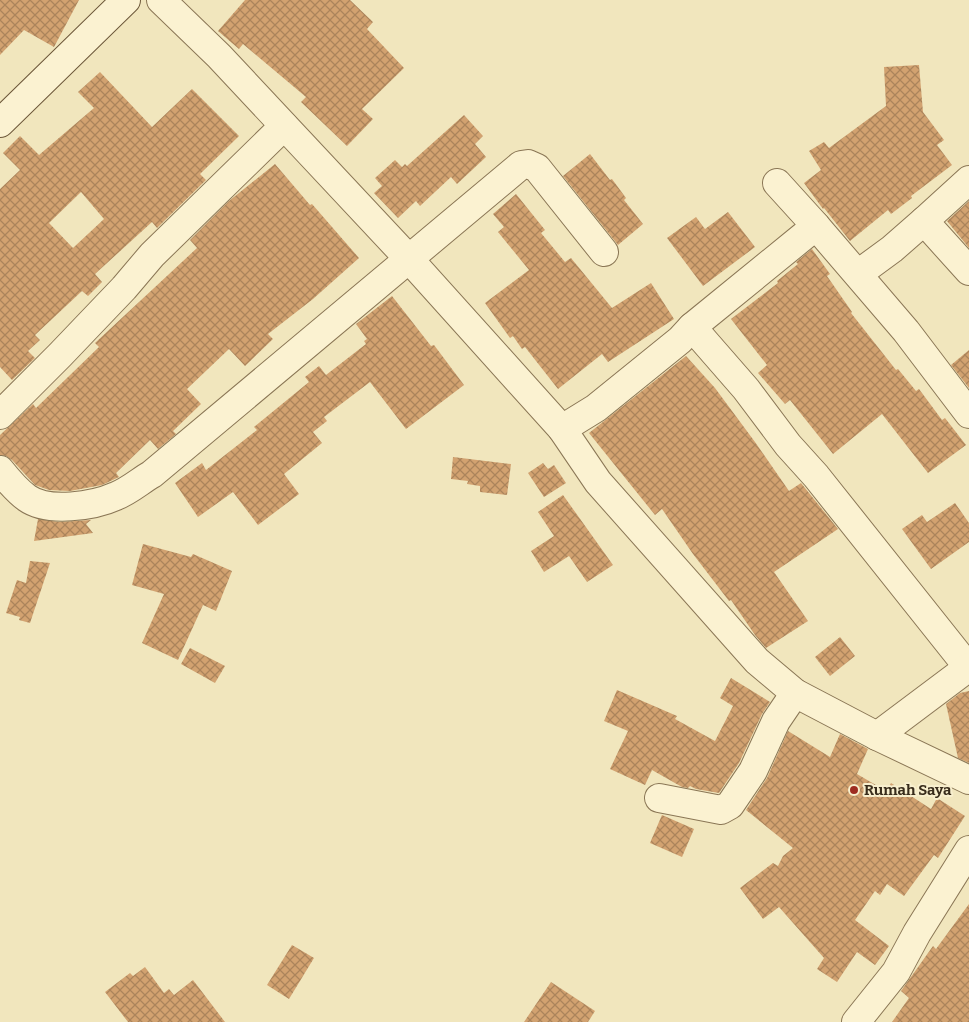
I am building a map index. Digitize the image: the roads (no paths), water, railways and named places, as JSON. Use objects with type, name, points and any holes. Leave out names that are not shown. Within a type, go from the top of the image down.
[{"type":"street","points":[[0,123],[126,0]]},
{"type":"street","points":[[161,0],[219,56],[409,259],[562,430],[598,482],[757,661],[795,693],[877,736],[969,780]]},
{"type":"street","points":[[0,415],[124,288],[152,255],[284,126]]},
{"type":"street","points":[[0,470],[12,485],[28,499],[43,505],[67,507],[116,496],[152,474],[521,165],[528,164],[537,168],[604,252]]},
{"type":"street","points":[[858,274],[892,249],[969,180]]},
{"type":"street","points":[[778,183],[906,332],[969,414]]},
{"type":"street","points":[[924,221],[969,271]]},
{"type":"street","points":[[562,430],[596,408],[816,226]]},
{"type":"street","points":[[692,327],[740,383],[788,445],[816,476],[969,667],[877,736]]},
{"type":"street","points":[[659,798],[721,810],[730,805],[753,771],[776,721],[795,693]]},
{"type":"street","points":[[856,1022],[896,972],[917,933],[969,850]]},
{"type":"place","name":"Rumah Saya","points":[[854,790]]}]
